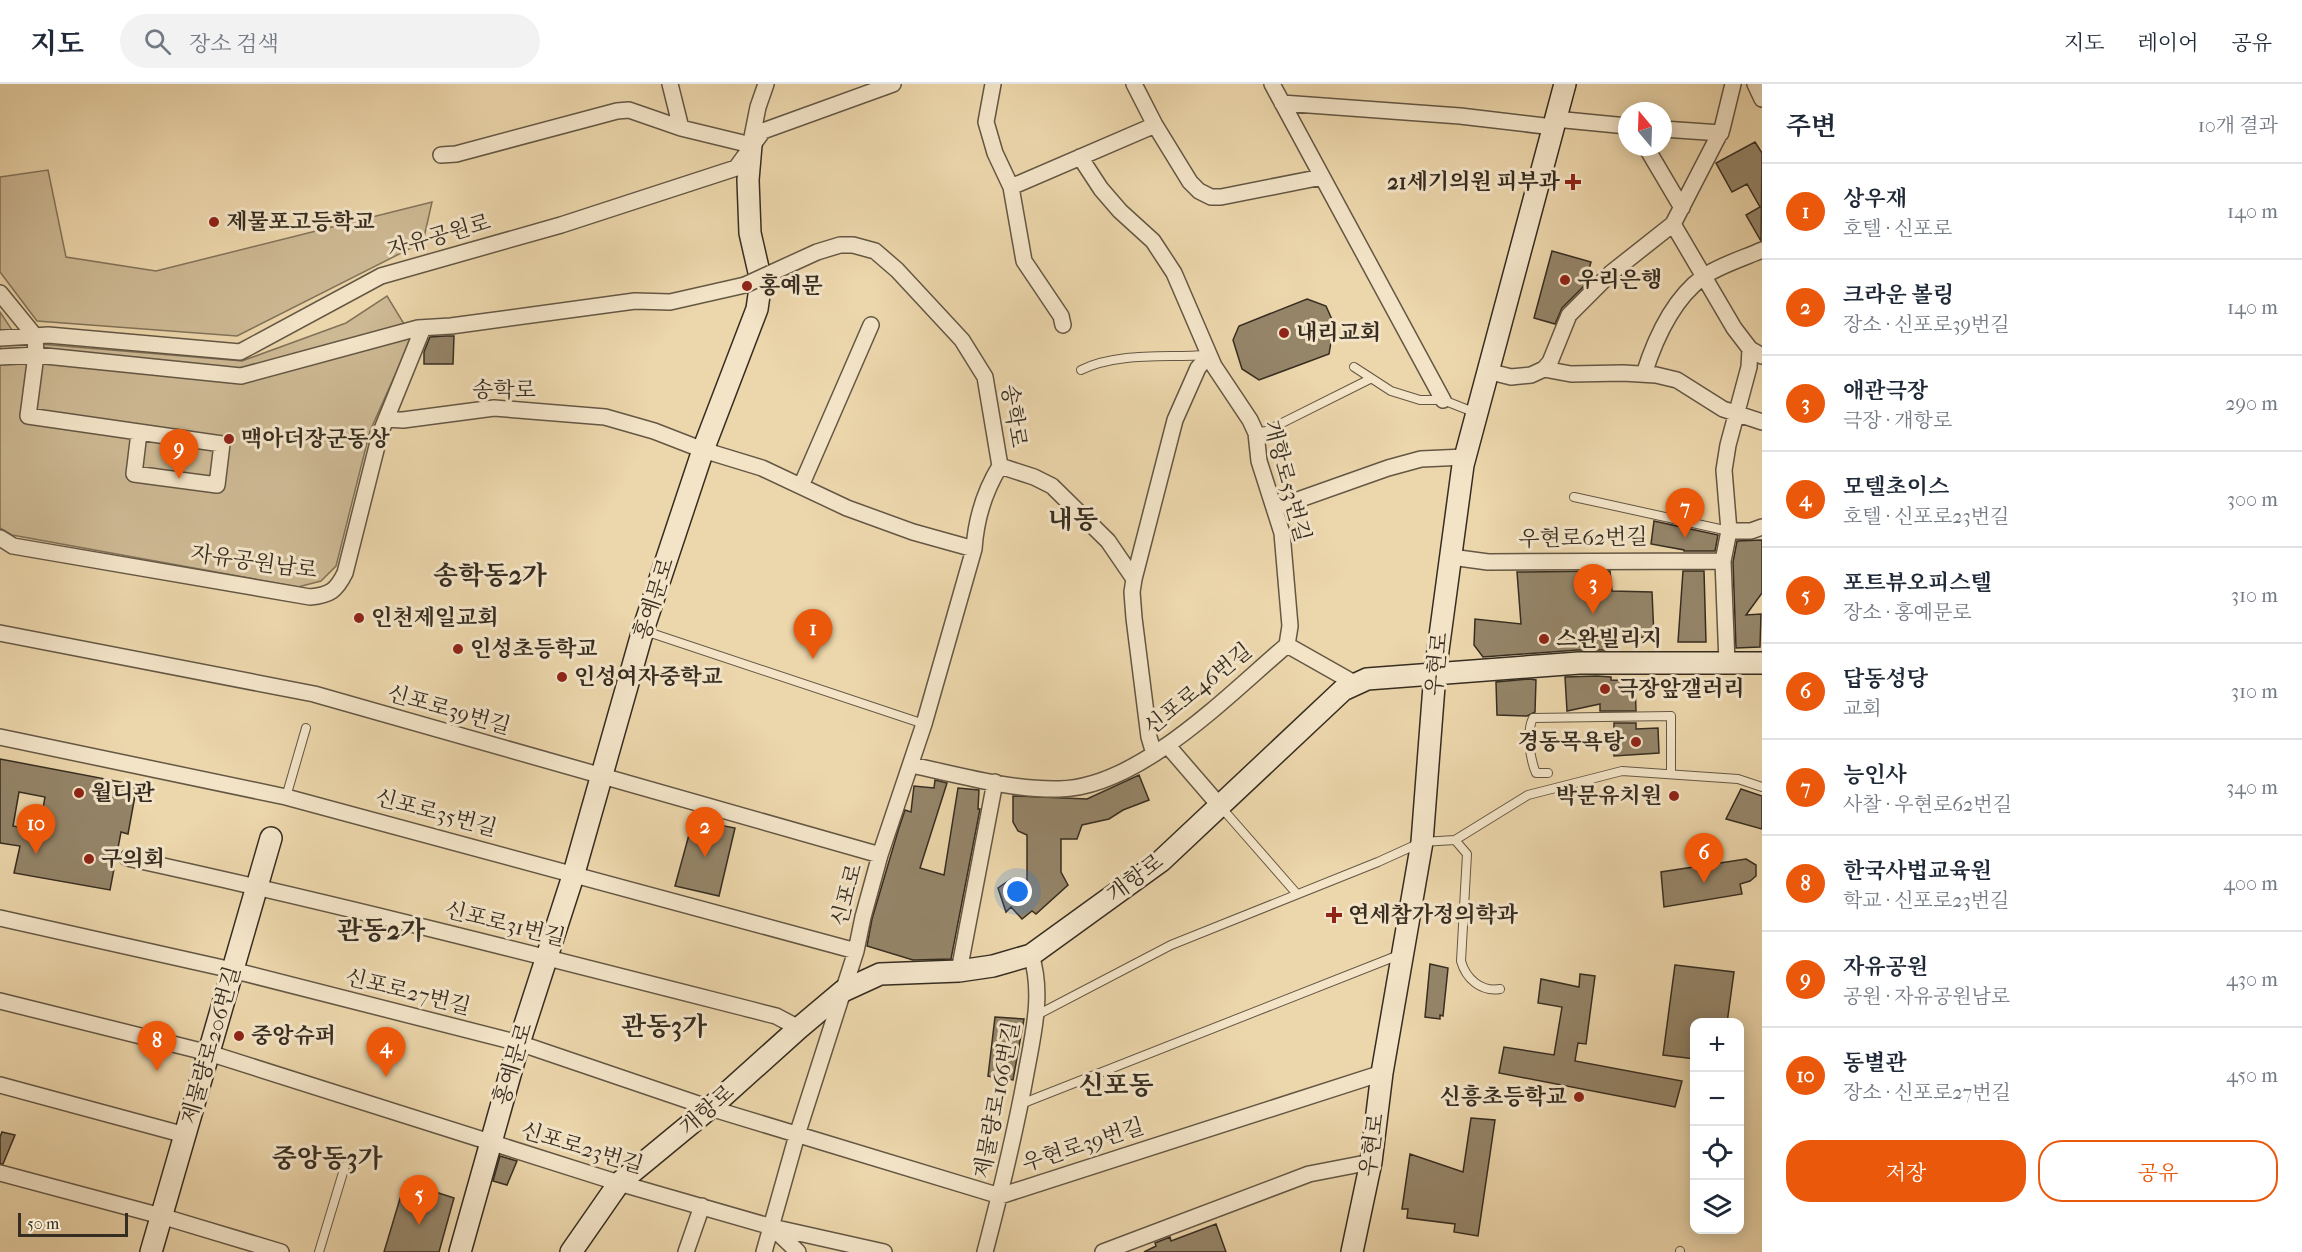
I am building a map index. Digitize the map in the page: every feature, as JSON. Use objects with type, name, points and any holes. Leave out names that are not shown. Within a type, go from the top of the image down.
[{"type":"street","points":[[670,84],[681,128]]},
{"type":"street","name":"홍예문로","points":[[460,1252],[519,1043],[574,873],[643,630],[703,450],[757,309],[761,281],[750,233],[748,180],[758,107],[766,84]]},
{"type":"street","name":"자유공원로","points":[[0,338],[48,335],[240,352],[381,276],[561,225],[736,168],[763,131],[893,84]]},
{"type":"street","points":[[993,84],[986,122],[995,153],[1011,187],[1024,261],[1060,316],[1063,325]]},
{"type":"street","points":[[1134,84],[1155,125],[1190,182],[1199,191],[1211,197],[1322,177]]},
{"type":"street","points":[[1272,84],[1443,400]]},
{"type":"street","name":"우현로","points":[[1352,1252],[1371,1162],[1382,1072],[1422,842],[1435,673],[1465,457],[1565,84]]},
{"type":"street","points":[[1487,371],[1511,378],[1531,375],[1544,369],[1550,362],[1569,315],[1611,273],[1673,224],[1720,134],[1733,84]]},
{"type":"street","points":[[1755,84],[1762,99]]},
{"type":"street","points":[[1282,103],[1618,126]]},
{"type":"street","points":[[441,155],[456,154],[617,111],[629,110],[681,128],[751,145]]},
{"type":"street","points":[[1011,187],[1155,125]]},
{"type":"street","points":[[1672,130],[1720,134]]},
{"type":"street","points":[[1651,156],[1682,208]]},
{"type":"street","name":"개항로53번길","points":[[1080,157],[1101,189],[1120,211],[1153,240],[1174,273],[1214,366],[1250,420],[1256,433],[1259,461],[1282,533],[1290,626],[1287,645]]},
{"type":"street","points":[[1673,224],[1734,328],[1756,353],[1749,367],[1738,415],[1728,445],[1725,470],[1729,531],[1723,561],[1727,663]]},
{"type":"street","name":"송학로","points":[[0,357],[36,355],[241,376],[423,328],[635,301],[670,302],[745,285],[817,252],[840,245],[853,244],[875,251],[897,270],[962,340],[985,377],[1000,466],[987,487],[975,530],[974,549],[913,532],[847,508],[762,468],[703,450],[654,431],[605,417],[494,408],[403,420],[386,419]]},
{"type":"street","points":[[1644,374],[1656,340],[1678,301],[1704,276],[1762,250]]},
{"type":"street","points":[[0,292],[35,336],[36,355],[28,416],[222,444],[217,485],[134,474],[139,433]]},
{"type":"street","points":[[801,486],[871,325]]},
{"type":"street","name":"자유공원남로","points":[[0,538],[13,546],[310,597],[326,595],[339,585],[345,573],[380,434],[423,328]]},
{"type":"street","points":[[1154,754],[1149,737],[1132,592],[1175,420],[1198,369],[1209,355]]},
{"type":"street","points":[[1544,369],[1571,374],[1644,374],[1677,380],[1724,409],[1762,422]]},
{"type":"street","points":[[1275,508],[1421,459],[1465,457]]},
{"type":"street","points":[[1000,466],[1034,477],[1052,486],[1108,541],[1134,579]]},
{"type":"street","points":[[1729,531],[1751,531],[1762,527]]},
{"type":"street","name":"신포로","points":[[764,1252],[797,1135],[856,951],[880,855],[924,724],[974,549]]},
{"type":"street","name":"우현로62번길","points":[[1451,557],[1488,562],[1723,561]]},
{"type":"street","name":"신포로39번길","points":[[0,633],[314,694],[880,855]]},
{"type":"street","points":[[1287,645],[1356,684]]},
{"type":"street","name":"신포로46번길","points":[[911,765],[995,782],[1059,789],[1088,785],[1113,776],[1168,746],[1287,645]]},
{"type":"street","name":"개항로","points":[[574,1251],[619,1183],[711,1108],[843,991],[880,975],[959,971],[993,966],[1031,955],[1161,861],[1343,690],[1367,679],[1579,663],[1762,663]]},
{"type":"street","name":"신포로35번길","points":[[0,737],[286,797],[856,951]]},
{"type":"street","points":[[1168,746],[1219,805]]},
{"type":"street","points":[[959,971],[995,782]]},
{"type":"street","name":"제물량로206번길","points":[[151,1252],[271,838]]},
{"type":"street","name":"신포로31번길","points":[[127,858],[257,886],[546,957],[776,1016],[799,1028]]},
{"type":"street","name":"신포로27번길","points":[[0,918],[232,970],[519,1043],[797,1135]]},
{"type":"street","name":"제물량로166번길","points":[[985,1252],[1021,1104],[1036,1015],[1036,969],[1031,955]]},
{"type":"street","name":"신포로23번길","points":[[0,1001],[208,1053],[619,1183],[772,1227],[884,1252]]},
{"type":"street","name":"우현로39번길","points":[[797,1135],[1000,1196],[1382,1072]]},
{"type":"street","points":[[0,1085],[185,1135]]},
{"type":"street","points":[[1103,1252],[1136,1246],[1309,1174],[1371,1162]]},
{"type":"street","points":[[0,1173],[161,1216],[281,1252]]},
{"type":"street","points":[[687,1252],[702,1206]]},
{"type":"street","points":[[772,1227],[798,1252]]},
{"type":"lane","points":[[1081,370],[1095,363],[1128,359],[1209,355]]},
{"type":"lane","points":[[1354,367],[1391,390],[1420,400],[1443,400],[1476,413]]},
{"type":"lane","points":[[1256,433],[1266,431],[1370,379]]},
{"type":"lane","points":[[1574,497],[1729,531]]},
{"type":"lane","points":[[643,630],[924,724]]},
{"type":"lane","points":[[1548,773],[1536,773],[1533,766],[1529,734],[1533,718],[1671,716],[1671,774]]},
{"type":"lane","points":[[286,797],[306,728]]},
{"type":"lane","points":[[1036,1015],[1171,945],[1422,842],[1455,840],[1528,795],[1622,771],[1738,779],[1762,787]]},
{"type":"lane","points":[[1219,805],[1297,894]]},
{"type":"lane","points":[[1455,840],[1467,854],[1461,961],[1471,980],[1484,989],[1492,991],[1500,989]]},
{"type":"lane","points":[[1021,1104],[1403,954]]},
{"type":"lane","points":[[319,1252],[345,1166]]},
{"type":"shaded area","points":[[48,170],[66,257],[156,271],[432,202],[423,242],[237,336],[37,321],[0,272],[0,177]]},
{"type":"shaded area","points":[[387,296],[412,337],[370,431],[336,566],[321,581],[298,587],[12,535],[0,528],[0,312],[12,330],[40,344],[242,361],[346,323]]},
{"type":"building","points":[[1755,142],[1762,153],[1761,241],[1746,215],[1760,207],[1747,184],[1732,192],[1716,163]]},
{"type":"building","name":"우리은행","points":[[1552,251],[1591,262],[1584,286],[1562,308],[1555,324],[1534,318]]},
{"type":"building","name":"내리교회","points":[[1307,299],[1326,306],[1334,324],[1329,354],[1259,380],[1242,369],[1233,340],[1239,326]]},
{"type":"building","points":[[454,336],[453,364],[424,364],[424,352],[430,337]]},
{"type":"building","points":[[1654,521],[1718,535],[1715,551],[1684,551],[1651,544]]},
{"type":"building","points":[[1762,540],[1762,593],[1746,615],[1761,614],[1760,647],[1736,648],[1733,562],[1737,541]]},
{"type":"building","points":[[1610,571],[1612,591],[1652,592],[1654,637],[1614,638],[1615,650],[1578,650],[1483,657],[1474,645],[1475,619],[1521,624],[1517,572]]},
{"type":"building","points":[[1683,571],[1704,571],[1706,642],[1678,642]]},
{"type":"building","points":[[1565,677],[1611,677],[1611,680],[1635,681],[1636,711],[1600,711],[1600,704],[1567,711]]},
{"type":"building","points":[[1536,680],[1535,712],[1527,716],[1497,715],[1496,682]]},
{"type":"building","name":"경동목욕탕","points":[[1614,723],[1636,723],[1636,729],[1658,728],[1659,753],[1614,756]]},
{"type":"building","points":[[0,759],[137,785],[128,834],[121,832],[110,890],[14,873],[20,846],[0,843]],"holes":[[[19,792],[45,797],[39,831],[13,826]]]},
{"type":"building","points":[[1139,775],[1149,800],[1123,810],[1109,819],[1082,825],[1077,839],[1061,839],[1061,872],[1068,885],[1036,914],[1032,911],[1022,919],[1011,907],[1006,912],[998,888],[1011,879],[1027,885],[1027,835],[1018,831],[1013,822],[1013,796],[1087,799]]},
{"type":"building","points":[[935,780],[947,783],[920,868],[944,875],[958,788],[979,790],[978,809],[980,809],[951,959],[913,960],[867,946],[872,919],[898,831],[905,810],[911,812],[914,786],[934,788]]},
{"type":"building","points":[[1741,789],[1762,796],[1762,829],[1726,819]]},
{"type":"building","points":[[693,820],[735,828],[719,896],[675,886]]},
{"type":"building","points":[[1746,859],[1756,865],[1756,876],[1740,884],[1742,894],[1664,907],[1661,872]]},
{"type":"building","points":[[1430,964],[1448,968],[1443,1016],[1440,1015],[1440,1019],[1425,1017]]},
{"type":"building","points":[[1675,965],[1734,972],[1728,1018],[1690,1018],[1690,1058],[1663,1055]]},
{"type":"building","points":[[1580,974],[1595,976],[1586,1044],[1578,1043],[1575,1061],[1682,1081],[1675,1107],[1499,1073],[1504,1047],[1554,1055],[1562,1007],[1538,1003],[1541,979],[1579,987]]},
{"type":"building","points":[[995,1017],[1024,1019],[1013,1080],[988,1076]]},
{"type":"building","points":[[1471,1118],[1495,1120],[1478,1236],[1454,1232],[1455,1224],[1407,1218],[1408,1209],[1402,1209],[1410,1154],[1463,1172]]},
{"type":"building","points":[[2,1132],[15,1135],[3,1164],[0,1164],[0,1137]]},
{"type":"building","points":[[500,1156],[517,1161],[507,1185],[493,1181]]},
{"type":"building","points":[[405,1182],[454,1198],[439,1252],[384,1252]]},
{"type":"building","points":[[1216,1224],[1226,1252],[1144,1252],[1156,1246],[1155,1243],[1170,1237],[1171,1241]]},
{"type":"place","name":"21세기의원 피부과","points":[[1573,182]]},
{"type":"place","name":"제물포고등학교","points":[[214,222]]},
{"type":"place","name":"우리은행","points":[[1565,280]]},
{"type":"place","name":"홍예문","points":[[747,286]]},
{"type":"place","name":"내리교회","points":[[1284,333]]},
{"type":"place","name":"맥아더장군동상","points":[[229,439]]},
{"type":"place","name":"자유공원","points":[[179,479]]},
{"type":"place","name":"능인사","points":[[1685,538]]},
{"type":"place","name":"애관극장","points":[[1593,614]]},
{"type":"place","name":"인천제일교회","points":[[359,618]]},
{"type":"place","name":"스완빌리지","points":[[1544,639]]},
{"type":"place","name":"인성초등학교","points":[[458,649]]},
{"type":"place","name":"상우재","points":[[813,659]]},
{"type":"place","name":"인성여자중학교","points":[[562,677]]},
{"type":"place","name":"극장앞갤러리","points":[[1605,689]]},
{"type":"place","name":"경동목욕탕","points":[[1636,742]]},
{"type":"place","name":"월디관","points":[[79,793]]},
{"type":"place","name":"박문유치원","points":[[1674,796]]},
{"type":"place","name":"동별관","points":[[36,854]]},
{"type":"place","name":"크라운 볼링","points":[[705,857]]},
{"type":"place","name":"구의회","points":[[89,859]]},
{"type":"place","name":"답동성당","points":[[1704,883]]},
{"type":"place","name":"연세참가정의학과","points":[[1334,915]]},
{"type":"place","name":"중앙슈퍼","points":[[239,1036]]},
{"type":"place","name":"한국사법교육원","points":[[157,1071]]},
{"type":"place","name":"모텔초이스","points":[[386,1077]]},
{"type":"place","name":"신흥초등학교","points":[[1579,1097]]},
{"type":"place","name":"포트뷰오피스텔","points":[[419,1225]]},
{"type":"district","name":"내동","points":[[1073,519]]},
{"type":"district","name":"송학동2가","points":[[490,575]]},
{"type":"district","name":"관동2가","points":[[381,930]]},
{"type":"district","name":"관동3가","points":[[664,1026]]},
{"type":"district","name":"신포동","points":[[1116,1085]]},
{"type":"district","name":"중앙동3가","points":[[327,1158]]}]
